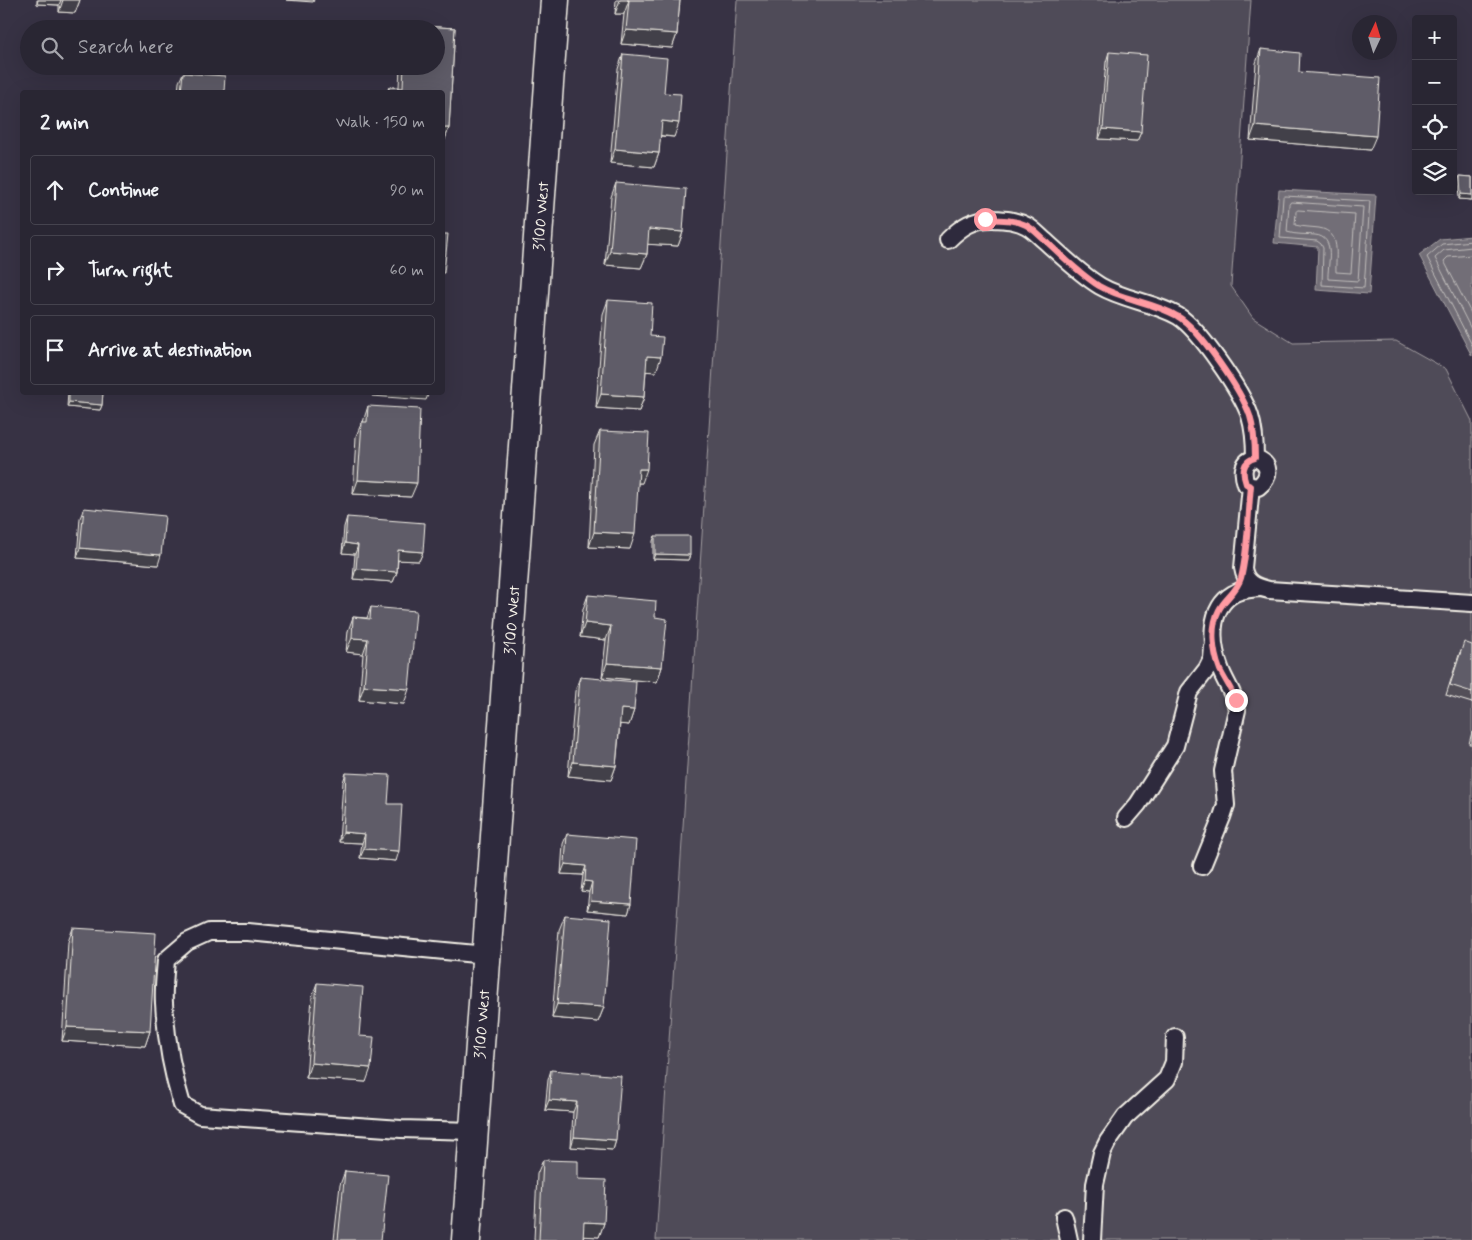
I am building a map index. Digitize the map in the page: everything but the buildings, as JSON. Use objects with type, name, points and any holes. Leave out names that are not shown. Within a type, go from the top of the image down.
[{"type":"street","name":"3100 West","points":[[466,1240],[556,0]]},
{"type":"lane","points":[[948,240],[960,228],[971,222],[985,219],[1013,220],[1028,226],[1082,274],[1100,286],[1179,317],[1195,330],[1211,350],[1243,402],[1250,416],[1253,429],[1255,458],[1266,464],[1267,477],[1263,483],[1258,487],[1251,486],[1243,568],[1239,584],[1224,601],[1214,621],[1213,669],[1189,692],[1175,746],[1138,804],[1126,818]]},
{"type":"lane","points":[[1243,568],[1244,574],[1253,586],[1269,590],[1472,603]]},
{"type":"lane","points":[[1231,595],[1239,591],[1259,588]]},
{"type":"lane","points":[[1202,866],[1226,804],[1222,771],[1237,710],[1236,700],[1231,688],[1213,669]]},
{"type":"lane","points":[[474,1131],[402,1129],[200,1115],[182,1105],[174,1077],[164,1001],[166,960],[187,942],[209,932],[248,932],[486,955]]},
{"type":"lane","points":[[1092,1240],[1095,1184],[1102,1153],[1108,1141],[1125,1118],[1167,1079],[1174,1062],[1175,1037]]},
{"type":"lane","points":[[1064,1216],[1069,1240]]},
{"type":"shaded area","points":[[737,0],[1251,0],[1231,286],[1253,318],[1293,343],[1396,341],[1446,369],[1472,421],[1472,1240],[656,1240]]},
{"type":"water","points":[[1279,190],[1376,195],[1369,294],[1316,290],[1318,247],[1274,243]]},
{"type":"water","points":[[1472,236],[1472,356],[1419,255],[1440,239]]},
{"type":"route","points":[[985,219],[1013,220],[1028,226],[1082,274],[1100,286],[1179,317],[1195,330],[1211,350],[1243,402],[1250,416],[1253,429],[1255,458],[1251,458],[1244,467],[1243,472],[1246,484],[1251,486],[1243,568],[1235,591],[1224,601],[1219,609],[1214,621],[1213,632],[1220,669],[1236,700]]}]
